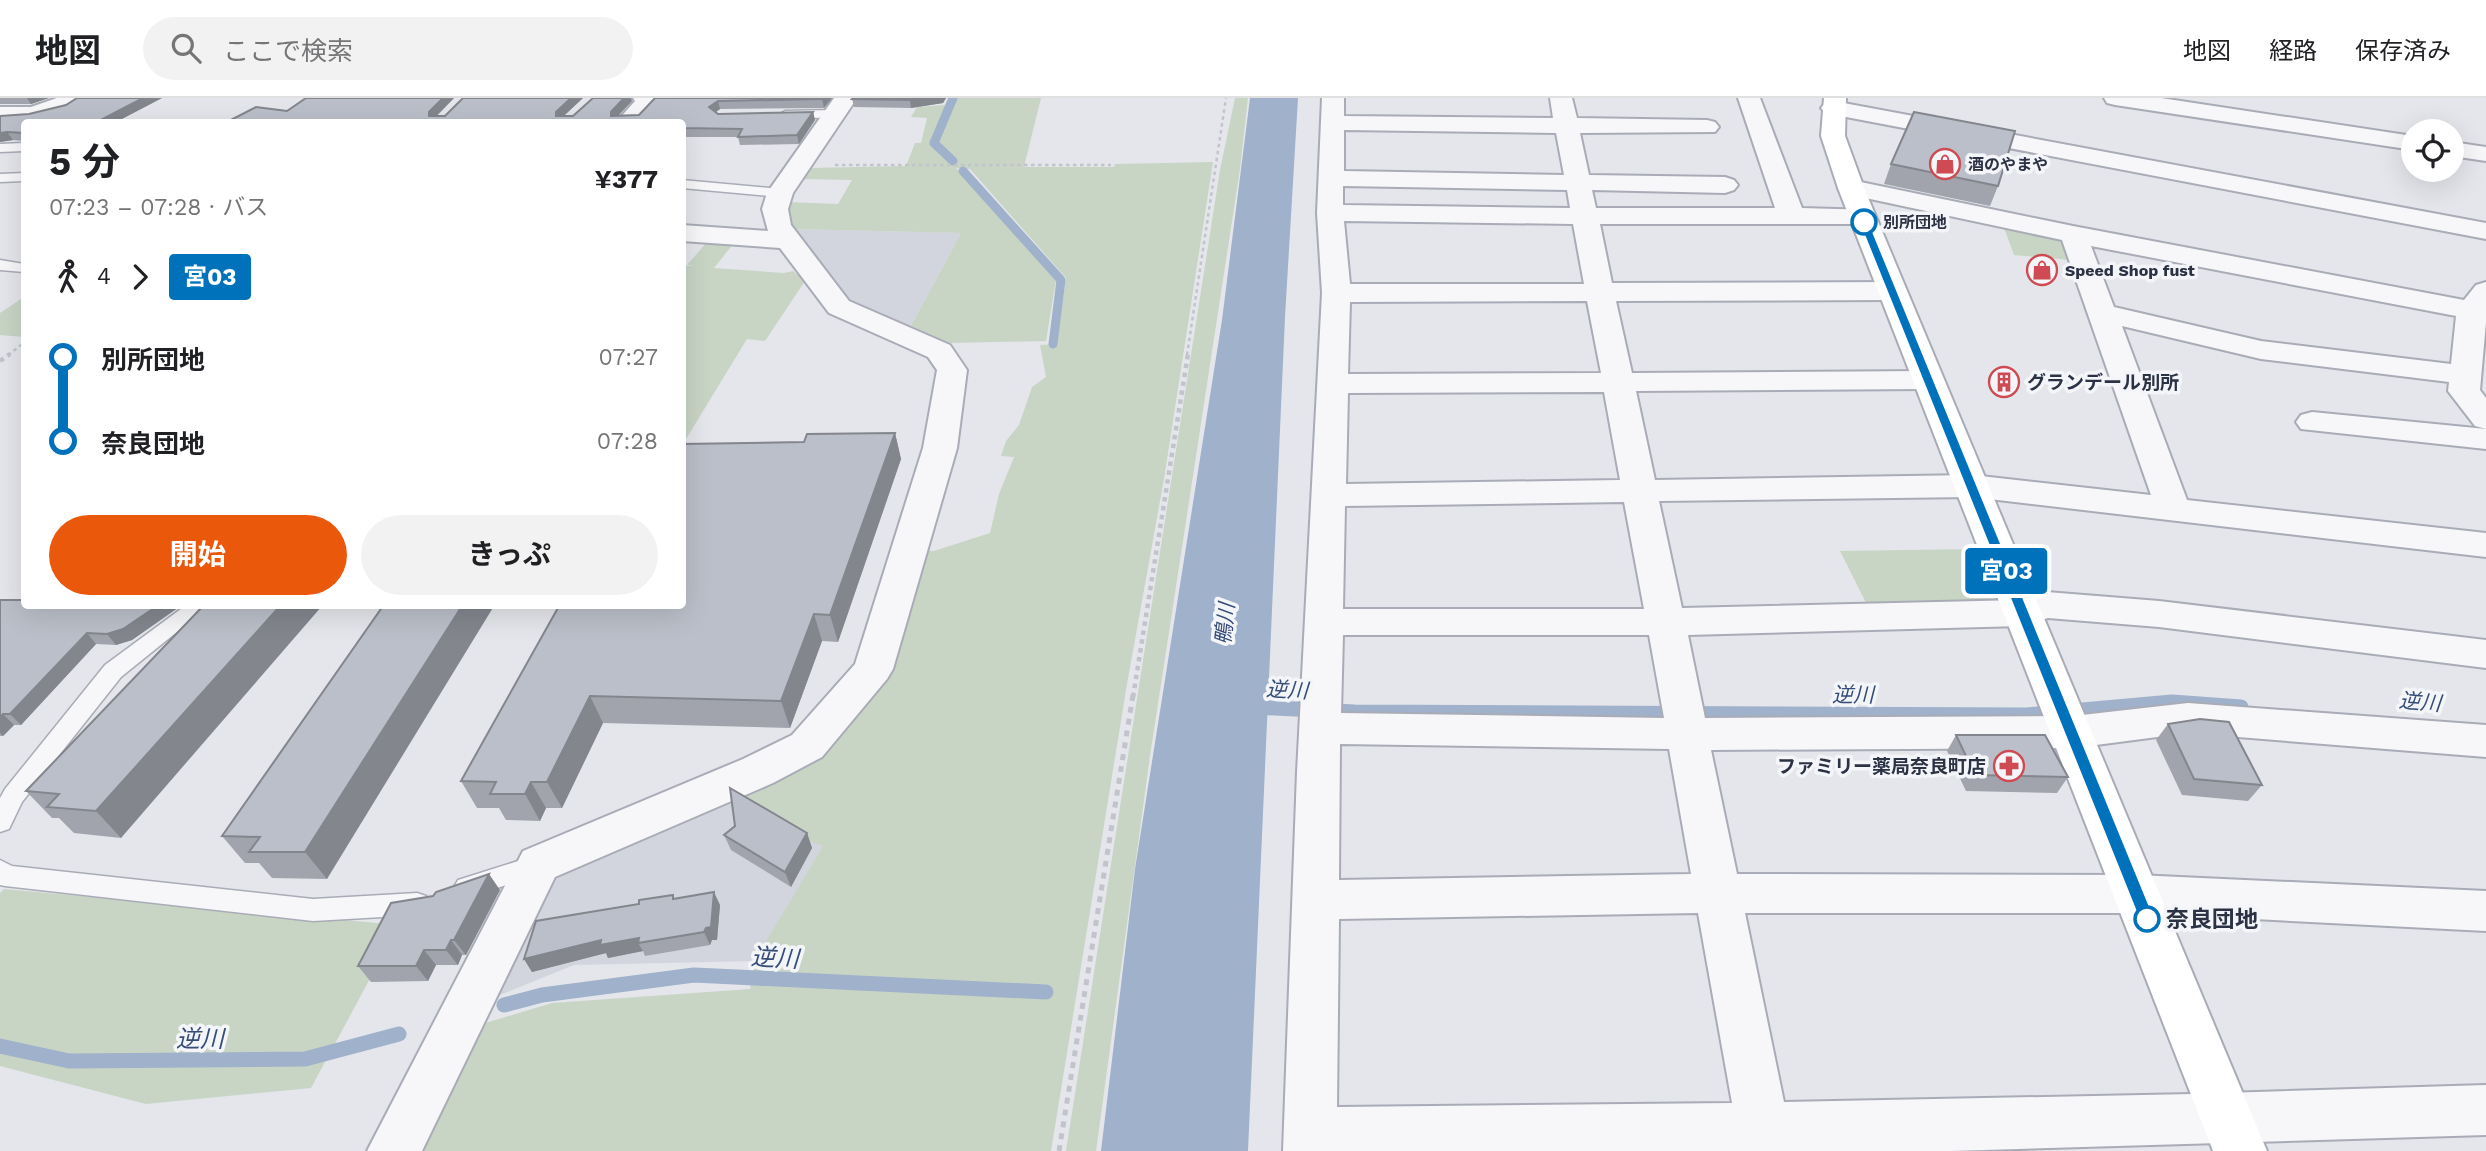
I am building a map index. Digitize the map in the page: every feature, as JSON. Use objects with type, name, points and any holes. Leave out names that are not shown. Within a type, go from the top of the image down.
[{"type":"street","points":[[0,114],[30,116],[49,111],[75,98]]},
{"type":"street","points":[[630,119],[651,98],[645,98]]},
{"type":"street","points":[[1749,98],[1791,215]]},
{"type":"street","points":[[2115,98],[2401,141]]},
{"type":"street","points":[[2233,1136],[2066,715],[1856,202],[1833,136],[1834,103],[1948,119],[2486,231]]},
{"type":"street","points":[[394,1151],[538,864],[758,771],[807,746],[873,669],[940,448],[952,370],[939,351],[839,307],[778,226],[775,209],[780,192],[840,106]]},
{"type":"street","points":[[1707,127],[1565,111],[1332,110],[1330,213],[1336,293],[1320,715],[1310,1142],[2233,1136],[2486,1110]]},
{"type":"street","points":[[1565,111],[1765,1140]]},
{"type":"street","points":[[2464,151],[2486,154]]},
{"type":"street","points":[[1331,178],[1725,184]]},
{"type":"street","points":[[1330,213],[1791,215],[1856,202],[2073,234],[2481,305],[2465,375],[2464,391],[2486,419]]},
{"type":"street","points":[[686,233],[787,240]]},
{"type":"street","points":[[2073,234],[2173,508]]},
{"type":"street","points":[[1336,293],[1892,290]]},
{"type":"street","points":[[2102,313],[2262,350],[2465,375]]},
{"type":"street","points":[[1333,384],[1928,380]]},
{"type":"street","points":[[2312,422],[2486,439]]},
{"type":"street","points":[[1329,495],[1972,486],[2486,545]]},
{"type":"street","points":[[1324,622],[1666,622],[2022,613],[2047,605],[2134,612],[2486,654]]},
{"type":"street","points":[[1320,715],[1685,718],[2066,715],[2188,718],[2486,741]]},
{"type":"street","points":[[1315,900],[1718,893],[2137,894],[2486,911]]},
{"type":"lane","points":[[771,115],[840,106]]},
{"type":"lane","points":[[0,148],[21,147]]},
{"type":"lane","points":[[0,178],[21,177]]},
{"type":"lane","points":[[686,184],[780,192]]},
{"type":"lane","points":[[0,265],[21,268]]},
{"type":"lane","points":[[0,822],[13,796],[113,671],[195,609]]},
{"type":"lane","points":[[2,875],[313,910],[415,904],[538,864]]},
{"type":"path","points":[[1059,1151],[1188,359],[1226,98]]},
{"type":"path","points":[[800,165],[1111,165]]},
{"type":"path","points":[[0,361],[21,346]]},
{"type":"shaded area","points":[[791,229],[961,233],[911,326],[849,303]]},
{"type":"shaded area","points":[[744,795],[810,842],[824,845],[755,961],[574,965],[485,1001],[557,871]]},
{"type":"green space","points":[[949,98],[1041,98],[1024,167],[1114,167],[1115,164],[1213,162],[1164,479],[1127,684],[1051,1151],[410,1151],[472,1027],[552,1003],[750,989],[756,958],[823,846],[811,842],[744,795],[808,762],[919,550],[934,551],[990,533],[999,494],[1014,457],[1001,456],[1006,441],[1019,425],[1032,387],[1046,377],[1040,345],[1057,344],[1066,278],[970,169],[956,168],[1056,280],[1046,341],[950,343],[911,326],[961,233],[791,229],[784,211],[788,202],[838,204],[852,180],[802,179],[809,168],[906,166],[915,143],[921,143],[927,118],[911,117],[917,107],[945,105]]},
{"type":"green space","points":[[1235,98],[1248,98],[1240,169],[1150,756],[1096,1151],[1066,1151],[1220,170]]},
{"type":"green space","points":[[2003,225],[2061,238],[2070,260],[2014,255]]},
{"type":"green space","points":[[708,241],[734,243],[714,268],[784,273],[793,271],[805,281],[765,341],[747,339],[686,439],[686,266],[694,266],[687,265]]},
{"type":"green space","points":[[21,299],[21,337],[0,335],[0,313]]},
{"type":"green space","points":[[1975,549],[2000,604],[1867,605],[1840,551]]},
{"type":"green space","points":[[4,889],[399,925],[311,1088],[146,1104],[0,1066],[0,893]]},
{"type":"water","name":"鴨川","points":[[1250,98],[1298,98],[1285,317],[1248,1151],[1101,1151],[1135,869],[1222,320]]},
{"type":"building","points":[[77,98],[143,98],[103,119],[21,119],[21,133],[0,133],[0,116],[29,114],[66,105]]},
{"type":"building","points":[[306,98],[443,98],[429,112],[429,116],[445,116],[463,98],[571,98],[556,112],[556,116],[573,116],[593,98],[624,98],[611,112],[611,116],[639,115],[655,98],[823,98],[718,101],[709,107],[718,114],[813,112],[797,135],[738,137],[742,129],[686,128],[686,119],[233,119],[256,107],[287,111]]},
{"type":"building","points":[[853,98],[921,98],[910,100]]},
{"type":"building","points":[[1914,112],[2015,131],[1998,186],[1891,164]]},
{"type":"building","points":[[895,433],[830,615],[814,614],[781,701],[590,696],[547,782],[531,782],[525,794],[490,794],[496,782],[461,781],[557,609],[686,609],[686,444],[804,442],[807,434]]},
{"type":"building","points":[[0,600],[21,600],[21,609],[153,609],[123,629],[107,634],[87,633],[10,714],[0,717]]},
{"type":"building","points":[[200,609],[277,609],[96,811],[47,807],[59,794],[26,791]]},
{"type":"building","points":[[381,609],[460,609],[305,852],[249,852],[260,837],[222,836]]},
{"type":"building","points":[[2200,719],[2229,722],[2262,785],[2194,779],[2168,724]]},
{"type":"building","points":[[1956,735],[2045,735],[2068,777],[1975,775]]},
{"type":"building","points":[[730,788],[807,833],[785,872],[724,835],[735,826]]},
{"type":"building","points":[[489,874],[446,950],[424,950],[416,966],[358,966],[391,903],[433,896],[436,892]]},
{"type":"building","points":[[714,892],[711,927],[704,932],[638,943],[639,938],[600,945],[601,940],[524,959],[536,921],[639,904],[639,900],[673,895],[673,899]]},
{"type":"waterway","points":[[953,98],[934,143],[953,161]]},
{"type":"waterway","points":[[963,171],[1061,280],[1053,344]]},
{"type":"waterway","name":"逆川","points":[[1253,707],[1355,712],[2027,715],[2172,702],[2241,707]]},
{"type":"waterway","name":"逆川","points":[[504,1005],[542,995],[694,975],[1046,992]]},
{"type":"waterway","name":"逆川","points":[[0,1046],[69,1061],[305,1059],[399,1034]]},
{"type":"bus line","name":"宮03","points":[[1864,222],[2147,919]]},
{"type":"place","name":"酒のやまや","points":[[1945,164]]},
{"type":"place","name":"別所団地","points":[[1864,222]]},
{"type":"place","name":"Speed Shop fust","points":[[2042,270]]},
{"type":"place","name":"グランデール別所","points":[[2004,382]]},
{"type":"place","name":"ファミリー薬局奈良町店","points":[[2009,766]]},
{"type":"place","name":"奈良団地","points":[[2147,919]]}]
